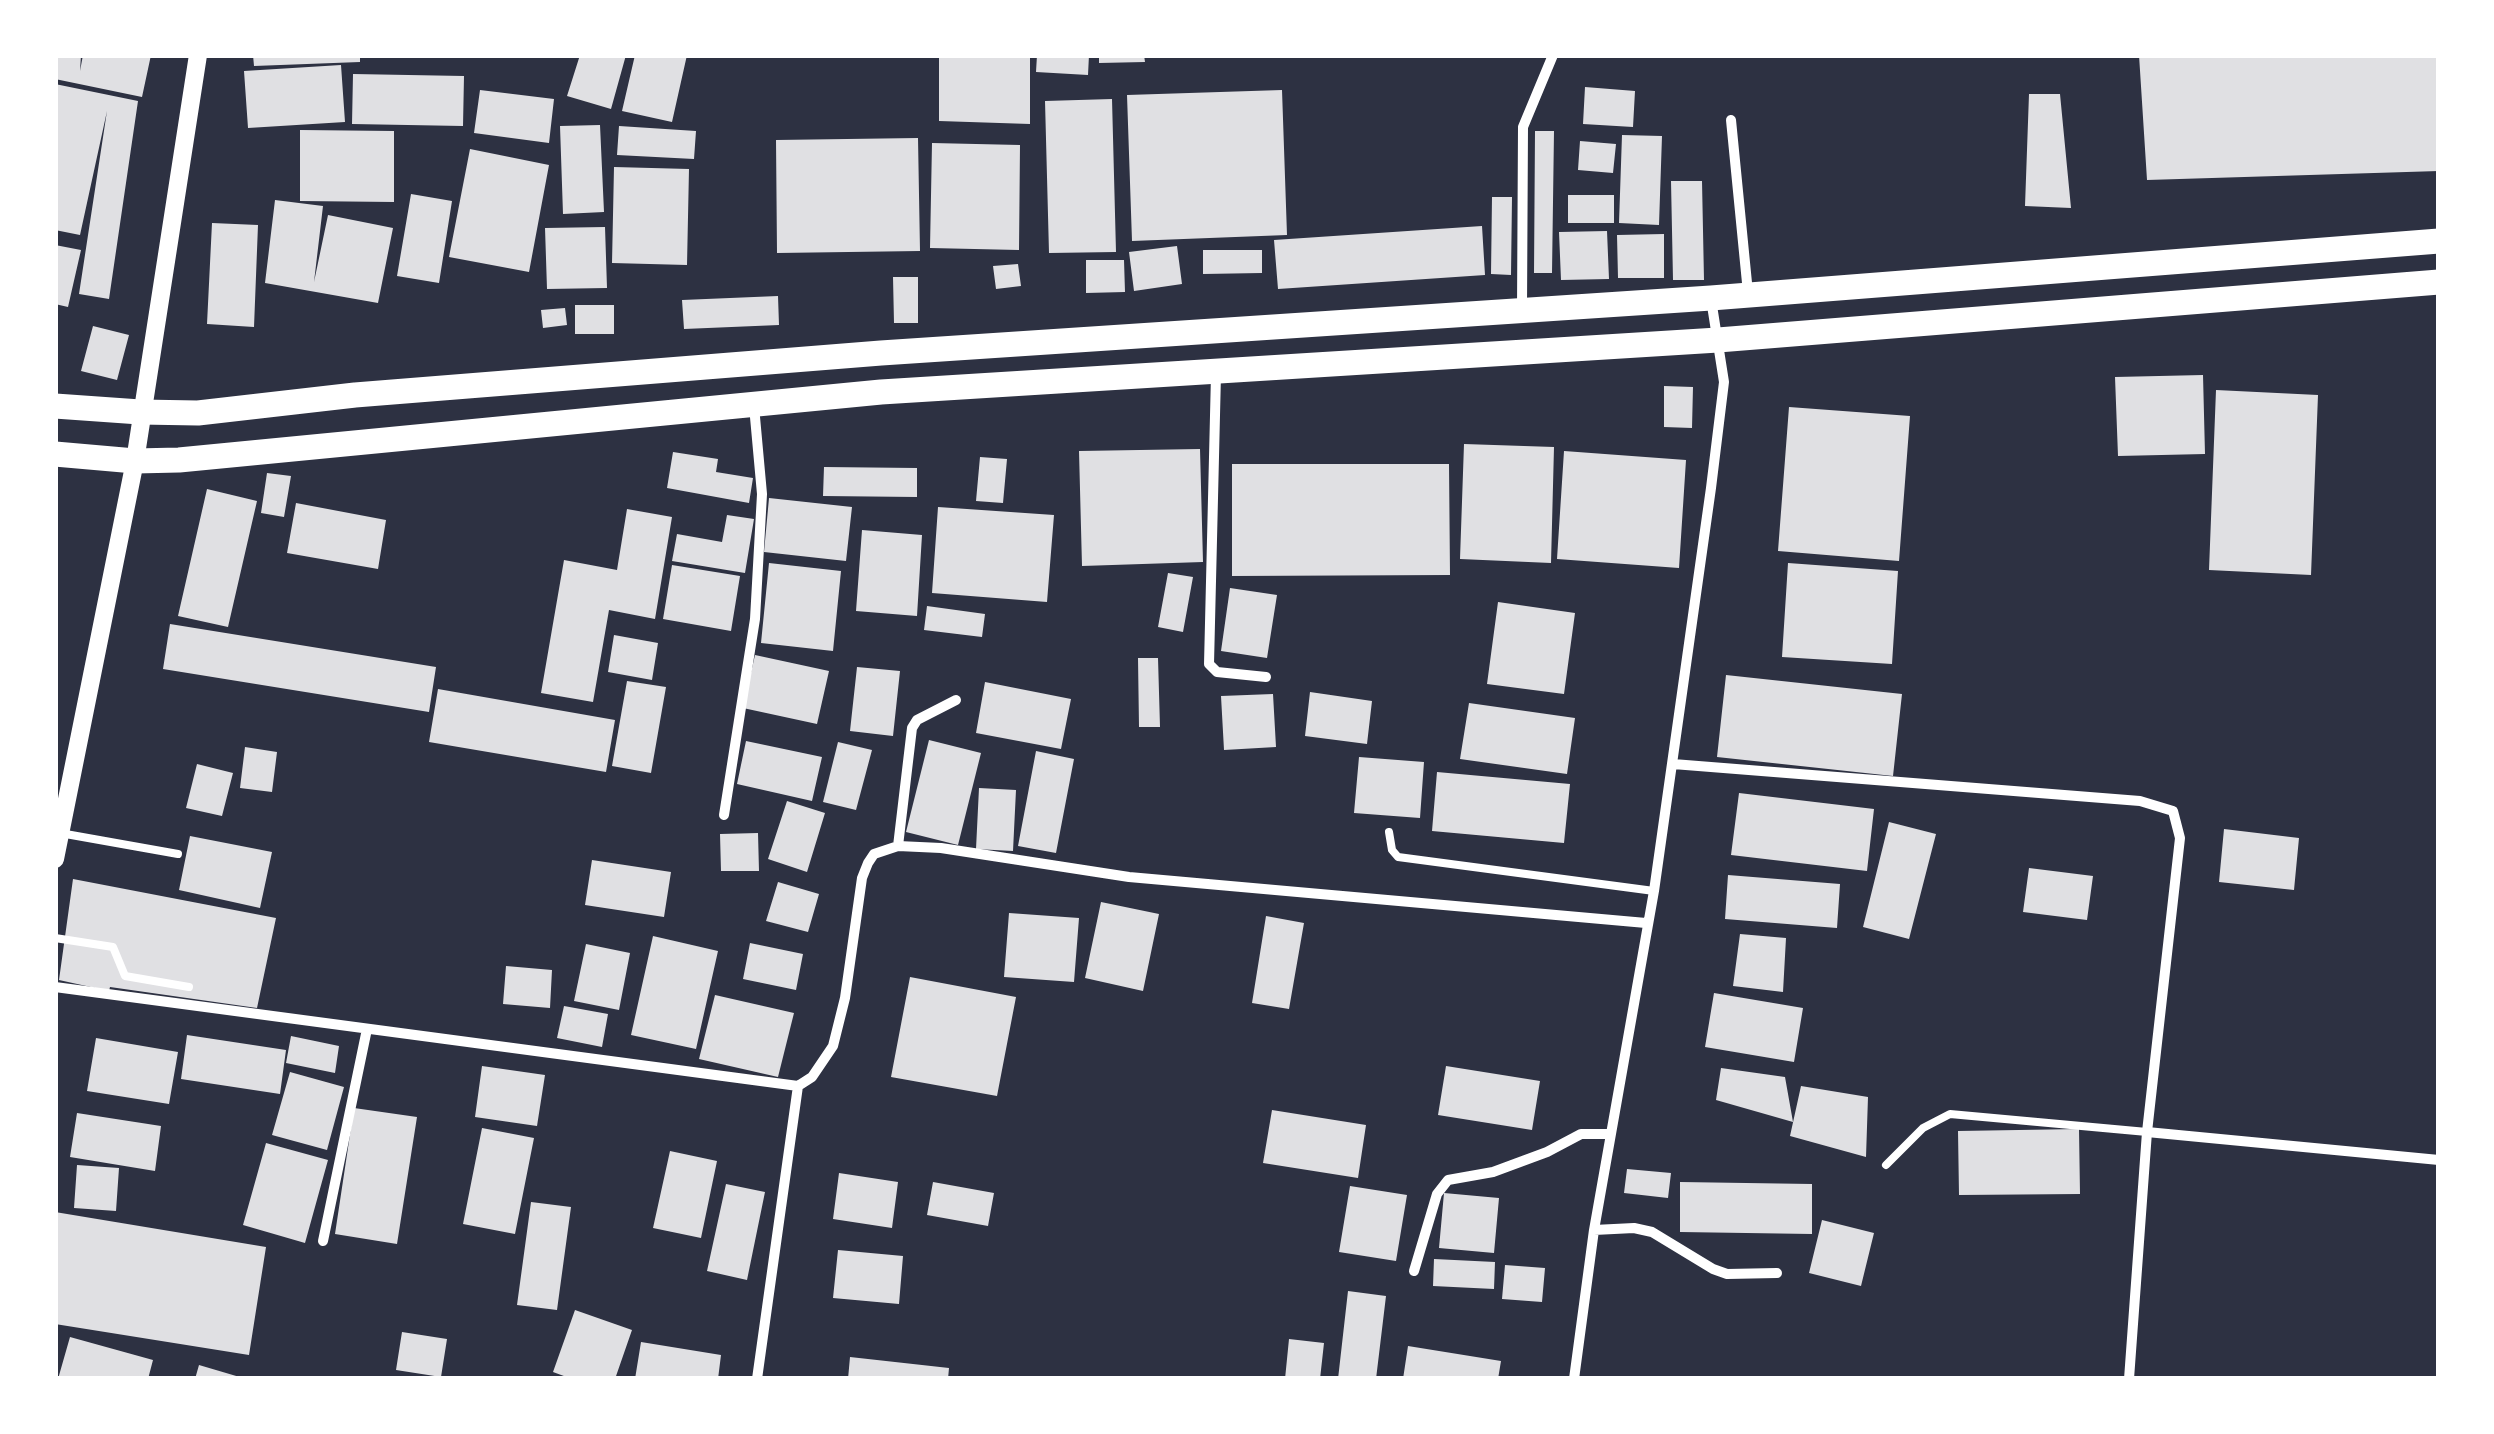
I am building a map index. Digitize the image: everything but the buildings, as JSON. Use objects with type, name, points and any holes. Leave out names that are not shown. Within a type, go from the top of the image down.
[{"type":"highway","points":[[55,406],[198,413],[355,395],[881,353],[1710,298],[2439,240]]},
{"type":"highway","points":[[55,454],[179,460],[882,392],[1718,340],[2439,282]]},
{"type":"highway","points":[[881,353],[882,392]]},
{"type":"street","points":[[55,859],[134,460],[198,55]]},
{"type":"street","points":[[1522,309],[1523,127],[1553,55]]},
{"type":"street","points":[[1731,120],[1748,294]]},
{"type":"street","points":[[1574,1379],[1594,1230],[1654,892],[1724,382],[1710,298]]},
{"type":"street","points":[[1216,373],[1208,664],[1217,672],[1266,677]]},
{"type":"street","points":[[724,815],[754,619],[762,494],[754,404]]},
{"type":"street","points":[[898,846],[912,728],[917,720],[956,700]]},
{"type":"street","points":[[1673,764],[2140,800],[2174,811],[2180,838],[2147,1132],[2129,1379]]},
{"type":"street","points":[[55,986],[798,1086],[812,1077],[833,1046],[845,998],[862,878],[874,854],[898,846],[941,848],[1129,877],[1646,923]]},
{"type":"street","points":[[323,1241],[367,1029]]},
{"type":"street","points":[[757,1379],[798,1086]]},
{"type":"street","points":[[2147,1132],[2439,1160]]},
{"type":"street","points":[[1414,1271],[1436,1194],[1448,1180],[1494,1172],[1581,1134],[1610,1134]]},
{"type":"street","points":[[1594,1230],[1634,1228],[1652,1232],[1713,1270],[1727,1274],[1777,1273]]},
{"type":"lane","points":[[1388,832],[1392,850],[1398,856],[1654,892]]},
{"type":"lane","points":[[60,833],[178,854]]},
{"type":"lane","points":[[55,938],[113,947],[125,976],[190,986]]},
{"type":"lane","points":[[1886,1165],[1923,1128],[1950,1114],[2147,1132]]}]
